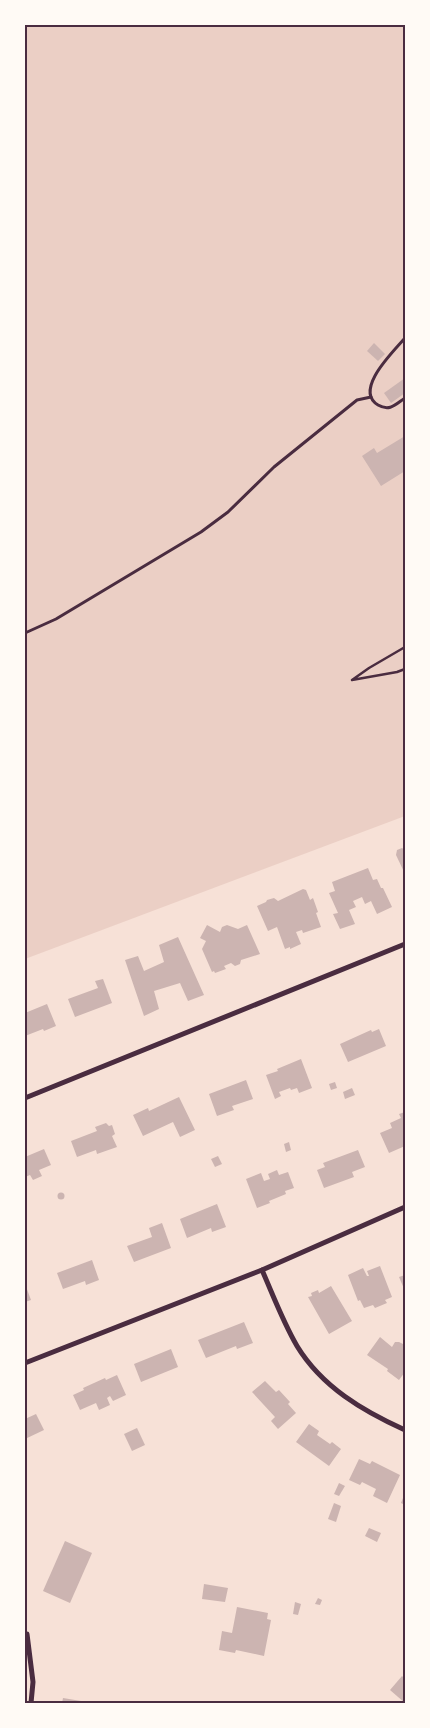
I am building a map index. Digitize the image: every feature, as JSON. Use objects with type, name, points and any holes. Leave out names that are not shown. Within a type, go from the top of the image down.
[{"type":"street","points":[[25,1098],[405,944]]},
{"type":"street","points":[[25,1363],[262,1270],[405,1207]]},
{"type":"street","points":[[262,1270],[284,1322],[307,1360],[335,1389],[375,1416],[405,1430]]},
{"type":"street","points":[[27,1634],[33,1682],[31,1703]]},
{"type":"lane","points":[[405,338],[375,375],[370,388],[371,397],[375,403],[387,409],[392,408],[405,398]]},
{"type":"lane","points":[[25,633],[56,619],[201,532],[228,512],[274,468],[357,400],[371,397]]},
{"type":"path","points":[[405,646],[352,680],[405,669]]},
{"type":"shaded area","points":[[25,25],[405,25],[405,816],[25,959]]},
{"type":"building","points":[[374,343],[385,354],[378,361],[367,351]]},
{"type":"building","points":[[405,378],[405,393],[391,403],[384,393]]},
{"type":"building","points":[[405,436],[405,471],[381,486],[362,456],[374,448],[377,453]]},
{"type":"building","points":[[402,848],[405,850],[405,874],[396,855],[397,850]]},
{"type":"building","points":[[368,868],[373,880],[377,879],[381,888],[383,888],[392,907],[377,914],[371,901],[365,904],[362,897],[353,901],[356,907],[349,910],[355,924],[340,929],[333,914],[338,913],[329,893],[335,891],[332,882]]},
{"type":"building","points":[[303,889],[306,890],[310,900],[313,898],[321,927],[303,933],[302,930],[296,932],[301,944],[285,949],[277,927],[268,931],[257,906],[274,898],[278,901]]},
{"type":"building","points":[[207,925],[220,932],[222,927],[227,925],[238,929],[247,925],[260,954],[241,960],[240,964],[235,966],[231,963],[224,966],[226,969],[215,973],[214,971],[212,972],[202,949],[206,941],[200,938]]},
{"type":"building","points":[[178,937],[204,995],[188,1001],[180,983],[154,991],[159,1009],[144,1016],[125,960],[138,956],[144,971],[164,962],[159,945]]},
{"type":"building","points":[[103,979],[112,1003],[75,1017],[68,999],[98,988],[95,981]]},
{"type":"building","points":[[47,1004],[56,1026],[25,1036],[25,1013]]},
{"type":"building","points":[[379,1029],[386,1046],[348,1062],[340,1044],[371,1030],[372,1032]]},
{"type":"building","points":[[301,1059],[312,1088],[299,1093],[297,1088],[291,1090],[290,1088],[279,1092],[281,1096],[275,1099],[266,1075]]},
{"type":"building","points":[[246,1080],[253,1099],[232,1106],[234,1110],[217,1116],[209,1094]]},
{"type":"building","points":[[335,1082],[337,1088],[331,1090],[329,1084]]},
{"type":"building","points":[[352,1088],[355,1095],[345,1099],[343,1092]]},
{"type":"building","points":[[179,1097],[195,1130],[180,1137],[173,1122],[143,1136],[133,1115],[148,1108],[149,1111]]},
{"type":"building","points":[[405,1112],[405,1146],[389,1153],[380,1133],[392,1128],[390,1123],[401,1118],[399,1114]]},
{"type":"building","points":[[106,1123],[109,1126],[112,1125],[115,1134],[112,1136],[117,1147],[97,1154],[96,1150],[77,1157],[71,1141],[97,1131],[95,1127]]},
{"type":"building","points":[[289,1142],[291,1150],[286,1152],[284,1144]]},
{"type":"building","points":[[44,1149],[51,1165],[39,1170],[42,1176],[33,1180],[30,1175],[25,1177],[25,1157]]},
{"type":"building","points":[[358,1150],[365,1167],[352,1172],[354,1177],[324,1188],[317,1170],[325,1167],[323,1163]]},
{"type":"building","points":[[218,1156],[222,1164],[215,1167],[211,1159]]},
{"type":"building","points":[[277,1170],[279,1175],[288,1172],[294,1188],[285,1191],[286,1194],[269,1201],[270,1203],[257,1208],[246,1179],[261,1173],[264,1181],[270,1179],[268,1174]]},
{"type":"building","points":[[61,1193],[64,1196],[61,1199],[58,1196]]},
{"type":"building","points":[[217,1204],[226,1227],[212,1232],[211,1228],[187,1238],[180,1219]]},
{"type":"building","points":[[162,1223],[171,1248],[134,1262],[127,1246],[152,1237],[149,1228]]},
{"type":"building","points":[[92,1260],[99,1280],[86,1285],[85,1281],[63,1289],[57,1273]]},
{"type":"building","points":[[380,1266],[392,1297],[385,1300],[387,1303],[375,1308],[373,1305],[364,1308],[360,1300],[358,1301],[348,1275],[363,1268],[367,1276],[369,1276],[367,1271]]},
{"type":"building","points":[[405,1275],[405,1291],[399,1277]]},
{"type":"building","points":[[25,1284],[31,1300],[25,1302]]},
{"type":"building","points":[[331,1286],[352,1321],[329,1334],[308,1297],[312,1296],[311,1293],[318,1290],[319,1293]]},
{"type":"building","points":[[244,1322],[253,1343],[237,1349],[236,1346],[206,1358],[198,1340]]},
{"type":"building","points":[[380,1337],[392,1347],[395,1342],[405,1345],[405,1372],[399,1380],[387,1371],[388,1369],[367,1355]]},
{"type":"building","points":[[171,1349],[178,1367],[141,1382],[134,1364]]},
{"type":"building","points":[[117,1375],[126,1395],[113,1401],[110,1396],[107,1398],[110,1405],[99,1410],[96,1403],[80,1410],[73,1395],[105,1378],[106,1380]]},
{"type":"building","points":[[265,1381],[276,1392],[279,1390],[290,1402],[288,1404],[296,1413],[278,1429],[271,1421],[275,1417],[252,1392]]},
{"type":"building","points":[[36,1414],[44,1430],[25,1439],[25,1419]]},
{"type":"building","points":[[309,1424],[319,1431],[317,1435],[330,1444],[332,1442],[341,1449],[329,1466],[296,1442]]},
{"type":"building","points":[[137,1428],[145,1445],[132,1451],[124,1434]]},
{"type":"building","points":[[359,1459],[370,1464],[372,1461],[400,1475],[387,1503],[373,1496],[376,1489],[362,1482],[360,1485],[349,1480]]},
{"type":"building","points":[[339,1483],[345,1486],[339,1496],[334,1494]]},
{"type":"building","points":[[405,1493],[405,1505],[401,1503]]},
{"type":"building","points":[[334,1503],[341,1506],[336,1522],[328,1519]]},
{"type":"building","points":[[369,1528],[381,1533],[377,1542],[365,1536]]},
{"type":"building","points":[[65,1541],[92,1553],[70,1603],[43,1591]]},
{"type":"building","points":[[204,1584],[228,1588],[225,1602],[202,1599]]},
{"type":"building","points":[[318,1598],[322,1600],[320,1605],[315,1604]]},
{"type":"building","points":[[295,1602],[301,1604],[298,1615],[293,1614]]},
{"type":"building","points":[[237,1607],[268,1613],[267,1619],[271,1620],[264,1656],[236,1650],[235,1653],[219,1650],[222,1631],[232,1633]]},
{"type":"building","points":[[402,1676],[405,1679],[405,1703],[390,1690]]},
{"type":"building","points":[[63,1698],[87,1702],[87,1703],[62,1703]]}]
